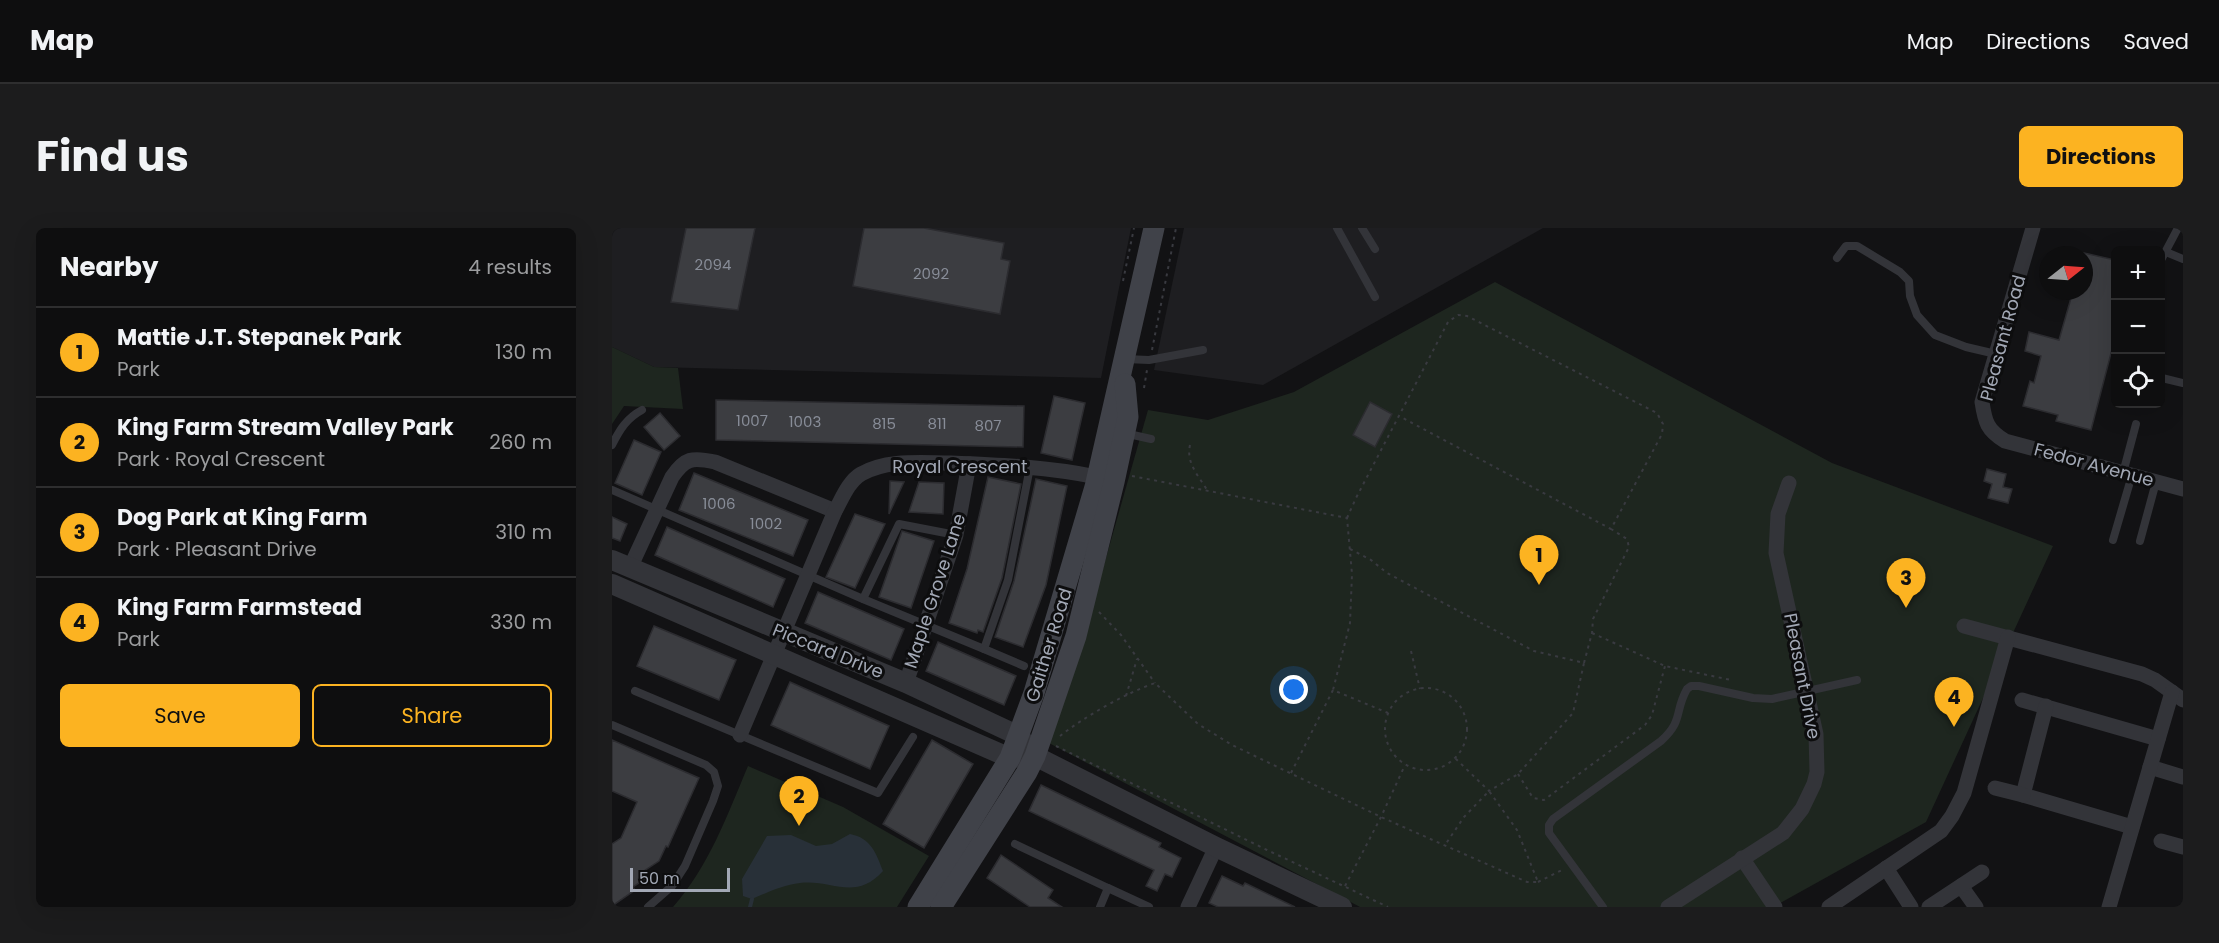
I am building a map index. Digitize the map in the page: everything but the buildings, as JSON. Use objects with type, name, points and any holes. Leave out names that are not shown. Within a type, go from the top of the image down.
[{"type":"main road","name":"Gaither Road","points":[[918,907],[1010,758],[1019,736],[1060,610],[1097,477],[1154,228]]},
{"type":"main road","name":"Gaither Road","points":[[941,907],[1043,745],[1076,636],[1124,437],[1128,417],[1123,359]]},
{"type":"street","name":"Pleasant Road","points":[[2005,441],[1992,434],[1985,419],[1982,402],[2033,228]]},
{"type":"street","name":"Fedor Avenue","points":[[2005,441],[2183,489]]},
{"type":"street","points":[[630,568],[672,477],[681,465],[696,458],[715,462],[835,511]]},
{"type":"street","name":"Royal Crescent","points":[[740,735],[835,511],[848,488],[859,475],[876,467],[908,463],[1030,467],[1097,477]]},
{"type":"street","name":"Maple Grove Lane","points":[[906,683],[956,535],[969,464]]},
{"type":"street","name":"Pleasant Drive","points":[[1668,907],[1783,832],[1810,795],[1817,772],[1816,734],[1776,553],[1778,514],[1788,483]]},
{"type":"street","name":"Piccard Drive","points":[[612,560],[906,683],[1043,745],[1216,847],[1342,907]]},
{"type":"street","name":"Piccard Drive","points":[[612,584],[1010,758],[1043,745]]},
{"type":"street","points":[[1964,626],[2142,674],[2177,696],[2158,739],[2109,907]]},
{"type":"street","points":[[1828,907],[1941,831],[1956,809],[1964,793],[2008,637]]},
{"type":"street","points":[[2022,700],[2158,739]]},
{"type":"street","points":[[2023,795],[2046,706]]},
{"type":"street","points":[[2150,767],[2183,777]]},
{"type":"street","points":[[1995,788],[2132,828]]},
{"type":"street","points":[[2161,841],[2183,847]]},
{"type":"street","points":[[1188,907],[1216,847]]},
{"type":"street","points":[[1742,858],[1774,907]]},
{"type":"street","points":[[1886,868],[1911,907]]},
{"type":"street","points":[[1929,907],[1982,872]]},
{"type":"street","points":[[1961,886],[1976,907]]},
{"type":"lane","points":[[1337,228],[1375,297]]},
{"type":"lane","points":[[1362,228],[1374,249]]},
{"type":"lane","points":[[2178,228],[2166,252],[2183,259]]},
{"type":"lane","points":[[1837,258],[1845,246],[1857,246],[1873,255],[1900,272],[1909,281],[1910,296],[1917,315],[1935,335],[1966,347],[1996,354]]},
{"type":"lane","points":[[1123,359],[1149,360],[1203,350]]},
{"type":"lane","points":[[2165,379],[2183,383]]},
{"type":"lane","points":[[612,445],[619,430],[631,416],[642,410]]},
{"type":"lane","points":[[2113,540],[2136,424]]},
{"type":"lane","points":[[1124,437],[1133,435],[1151,439]]},
{"type":"lane","points":[[984,649],[1008,580],[1030,467]]},
{"type":"lane","points":[[2140,541],[2156,482]]},
{"type":"lane","points":[[612,490],[1024,666]]},
{"type":"lane","points":[[863,599],[899,524],[956,535]]},
{"type":"lane","points":[[1603,907],[1549,833],[1549,825],[1553,819],[1672,731],[1677,722],[1684,693],[1691,686],[1753,698],[1772,699],[1857,680]]},
{"type":"lane","points":[[634,691],[878,793],[913,737]]},
{"type":"lane","points":[[612,725],[706,765],[714,772],[718,786],[685,866],[672,886],[648,907]]},
{"type":"lane","points":[[1015,844],[1149,907]]},
{"type":"lane","points":[[1100,907],[1108,888]]},
{"type":"path","points":[[1292,773],[1333,690],[1350,623],[1352,574],[1347,518],[1448,322],[1458,315],[1467,316],[1657,413],[1663,424],[1662,434],[1611,529]]},
{"type":"path","points":[[1399,416],[1611,529],[1627,539],[1629,547],[1593,619],[1592,633],[1573,713],[1518,774],[1489,791],[1464,817],[1445,845]]},
{"type":"path","points":[[1190,445],[1188,453],[1190,463],[1207,490]]},
{"type":"path","points":[[1126,475],[1347,518]]},
{"type":"path","points":[[1350,549],[1371,560],[1387,573],[1534,651],[1584,663]]},
{"type":"path","points":[[1096,609],[1121,635],[1155,682],[1198,724],[1232,745],[1381,818],[1527,882],[1538,882],[1555,875],[1570,862]]},
{"type":"path","points":[[1592,633],[1665,666],[1731,680],[1730,688]]},
{"type":"path","points":[[1411,651],[1420,689]]},
{"type":"path","points":[[1126,696],[1137,659]]},
{"type":"path","points":[[1518,774],[1533,798],[1544,800],[1645,725],[1652,715],[1665,666]]},
{"type":"path","points":[[1043,745],[1126,696],[1155,682]]},
{"type":"path","points":[[1420,689],[1431,689],[1451,698],[1464,716],[1467,727],[1466,739],[1455,758],[1444,766],[1431,770],[1418,770],[1396,758],[1385,736],[1388,713],[1401,697],[1420,689]]},
{"type":"path","points":[[1333,690],[1388,713]]},
{"type":"path","points":[[1043,745],[1388,907]]},
{"type":"path","points":[[1455,758],[1489,791],[1517,830],[1538,882]]},
{"type":"path","points":[[1344,887],[1406,765]]},
{"type":"shaded area","points":[[612,228],[1131,228],[1101,378],[654,367],[612,347]]},
{"type":"shaded area","points":[[1184,228],[1543,228],[1263,385],[1154,370]]},
{"type":"shaded area","points":[[1495,282],[1832,463],[2053,546],[1926,822],[1773,907],[1360,907],[1049,743],[1079,653],[1148,410],[1208,420],[1294,392]]},
{"type":"shaded area","points":[[612,347],[654,367],[678,368],[683,409],[624,406],[612,424]]},
{"type":"shaded area","points":[[748,766],[843,807],[929,856],[897,907],[673,907],[707,858]]},
{"type":"shaded area","points":[[850,834],[868,843],[878,858],[883,871],[873,880],[853,887],[800,883],[782,887],[752,899],[743,896],[742,879],[767,836],[791,835],[816,846],[832,844]]},
{"type":"waterway","points":[[750,907],[752,899]]},
{"type":"place","name":"Mattie J.T. Stepanek Park","points":[[1539,585]]},
{"type":"place","name":"Dog Park at King Farm","points":[[1906,608]]},
{"type":"place","name":"King Farm Farmstead","points":[[1954,727]]},
{"type":"place","name":"King Farm Stream Valley Park","points":[[799,826]]}]
